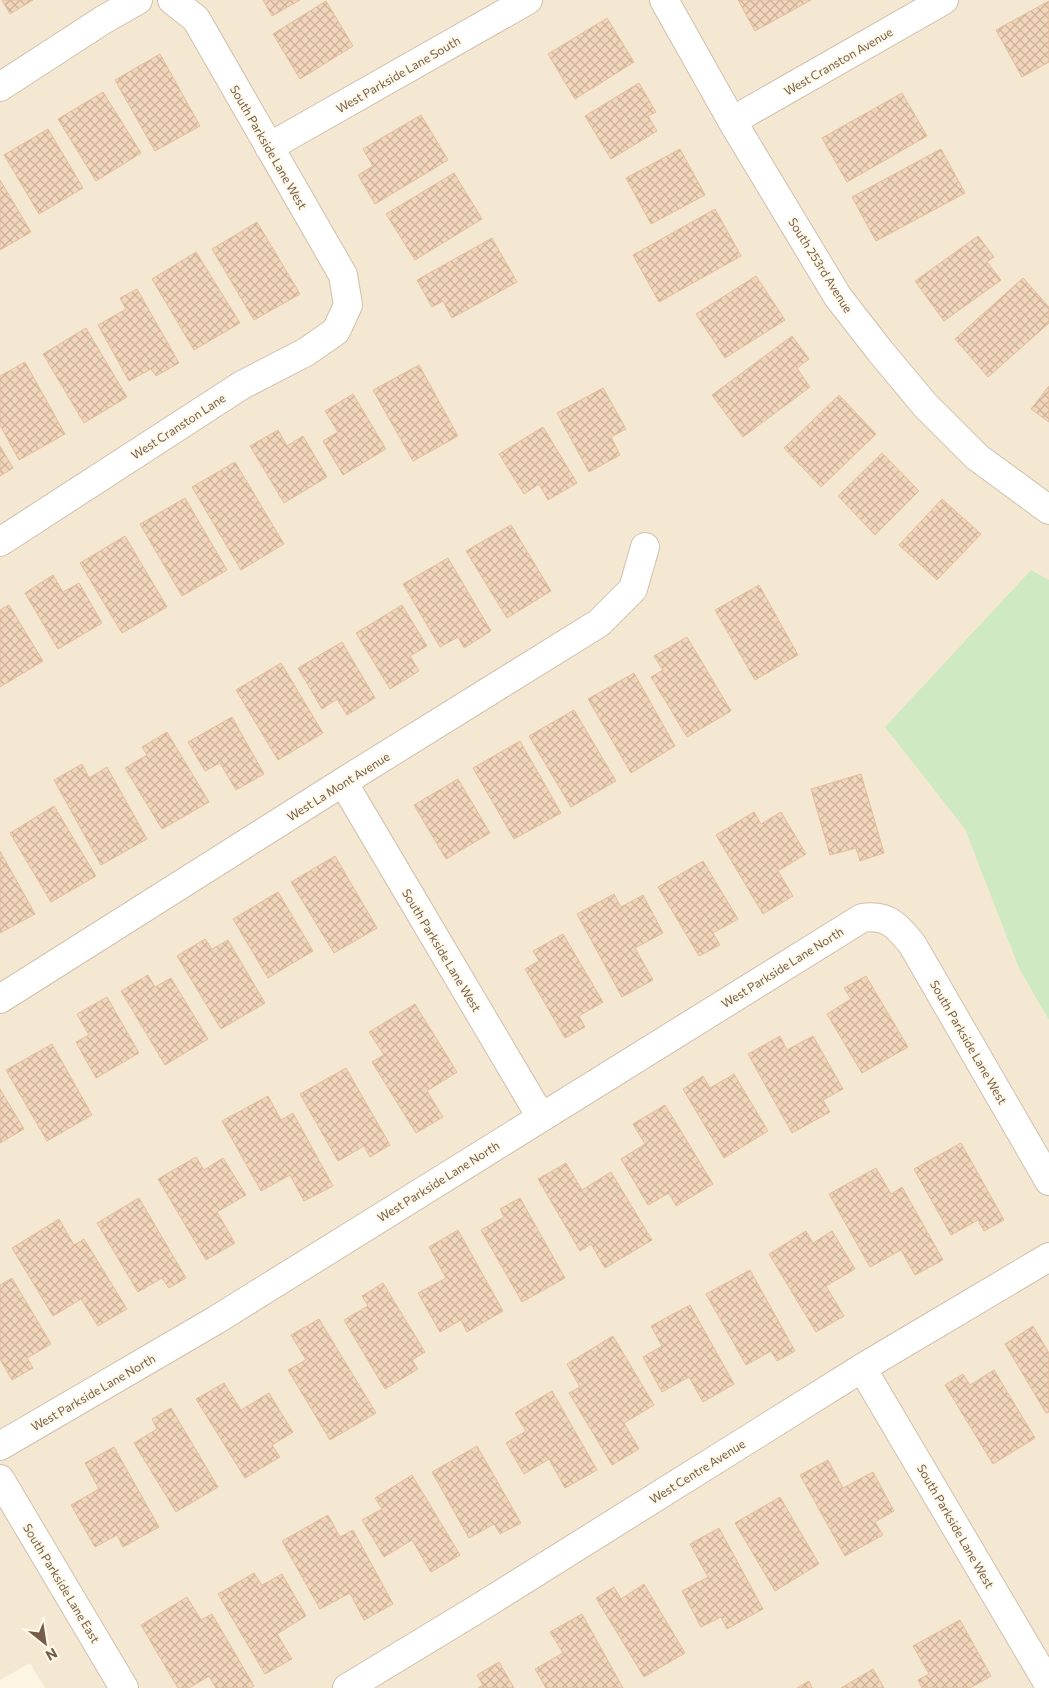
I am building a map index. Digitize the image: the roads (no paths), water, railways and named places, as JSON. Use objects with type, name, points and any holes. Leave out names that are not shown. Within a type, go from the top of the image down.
[{"type":"street","points":[[0,87],[103,20],[138,0]]},
{"type":"street","name":"South Parkside Lane West","points":[[172,0],[196,20],[343,275],[348,305]]},
{"type":"street","name":"West Parkside Lane South","points":[[269,147],[528,0]]},
{"type":"street","name":"South 253rd Avenue","points":[[664,0],[732,121],[838,297],[925,405],[977,457],[1049,510]]},
{"type":"street","name":"West Cranston Avenue","points":[[732,121],[944,0]]},
{"type":"street","name":"West Cranston Lane","points":[[0,542],[242,385],[306,352],[336,332],[348,305]]},
{"type":"street","name":"West La Mont Avenue","points":[[0,999],[599,623],[633,589],[645,547]]},
{"type":"street","name":"South Parkside Lane West","points":[[343,782],[541,1117]]},
{"type":"street","name":"South Parkside Lane West","points":[[875,916],[890,922],[912,944],[1049,1181]]},
{"type":"street","name":"West Parkside Lane North","points":[[0,1446],[216,1320],[850,924],[862,918],[875,916]]},
{"type":"street","name":"West Centre Avenue","points":[[347,1688],[490,1601],[862,1368],[1049,1257]]},
{"type":"street","name":"South Parkside Lane West","points":[[862,1368],[1049,1685]]},
{"type":"street","name":"South Parkside Lane East","points":[[0,1479],[124,1688]]}]
